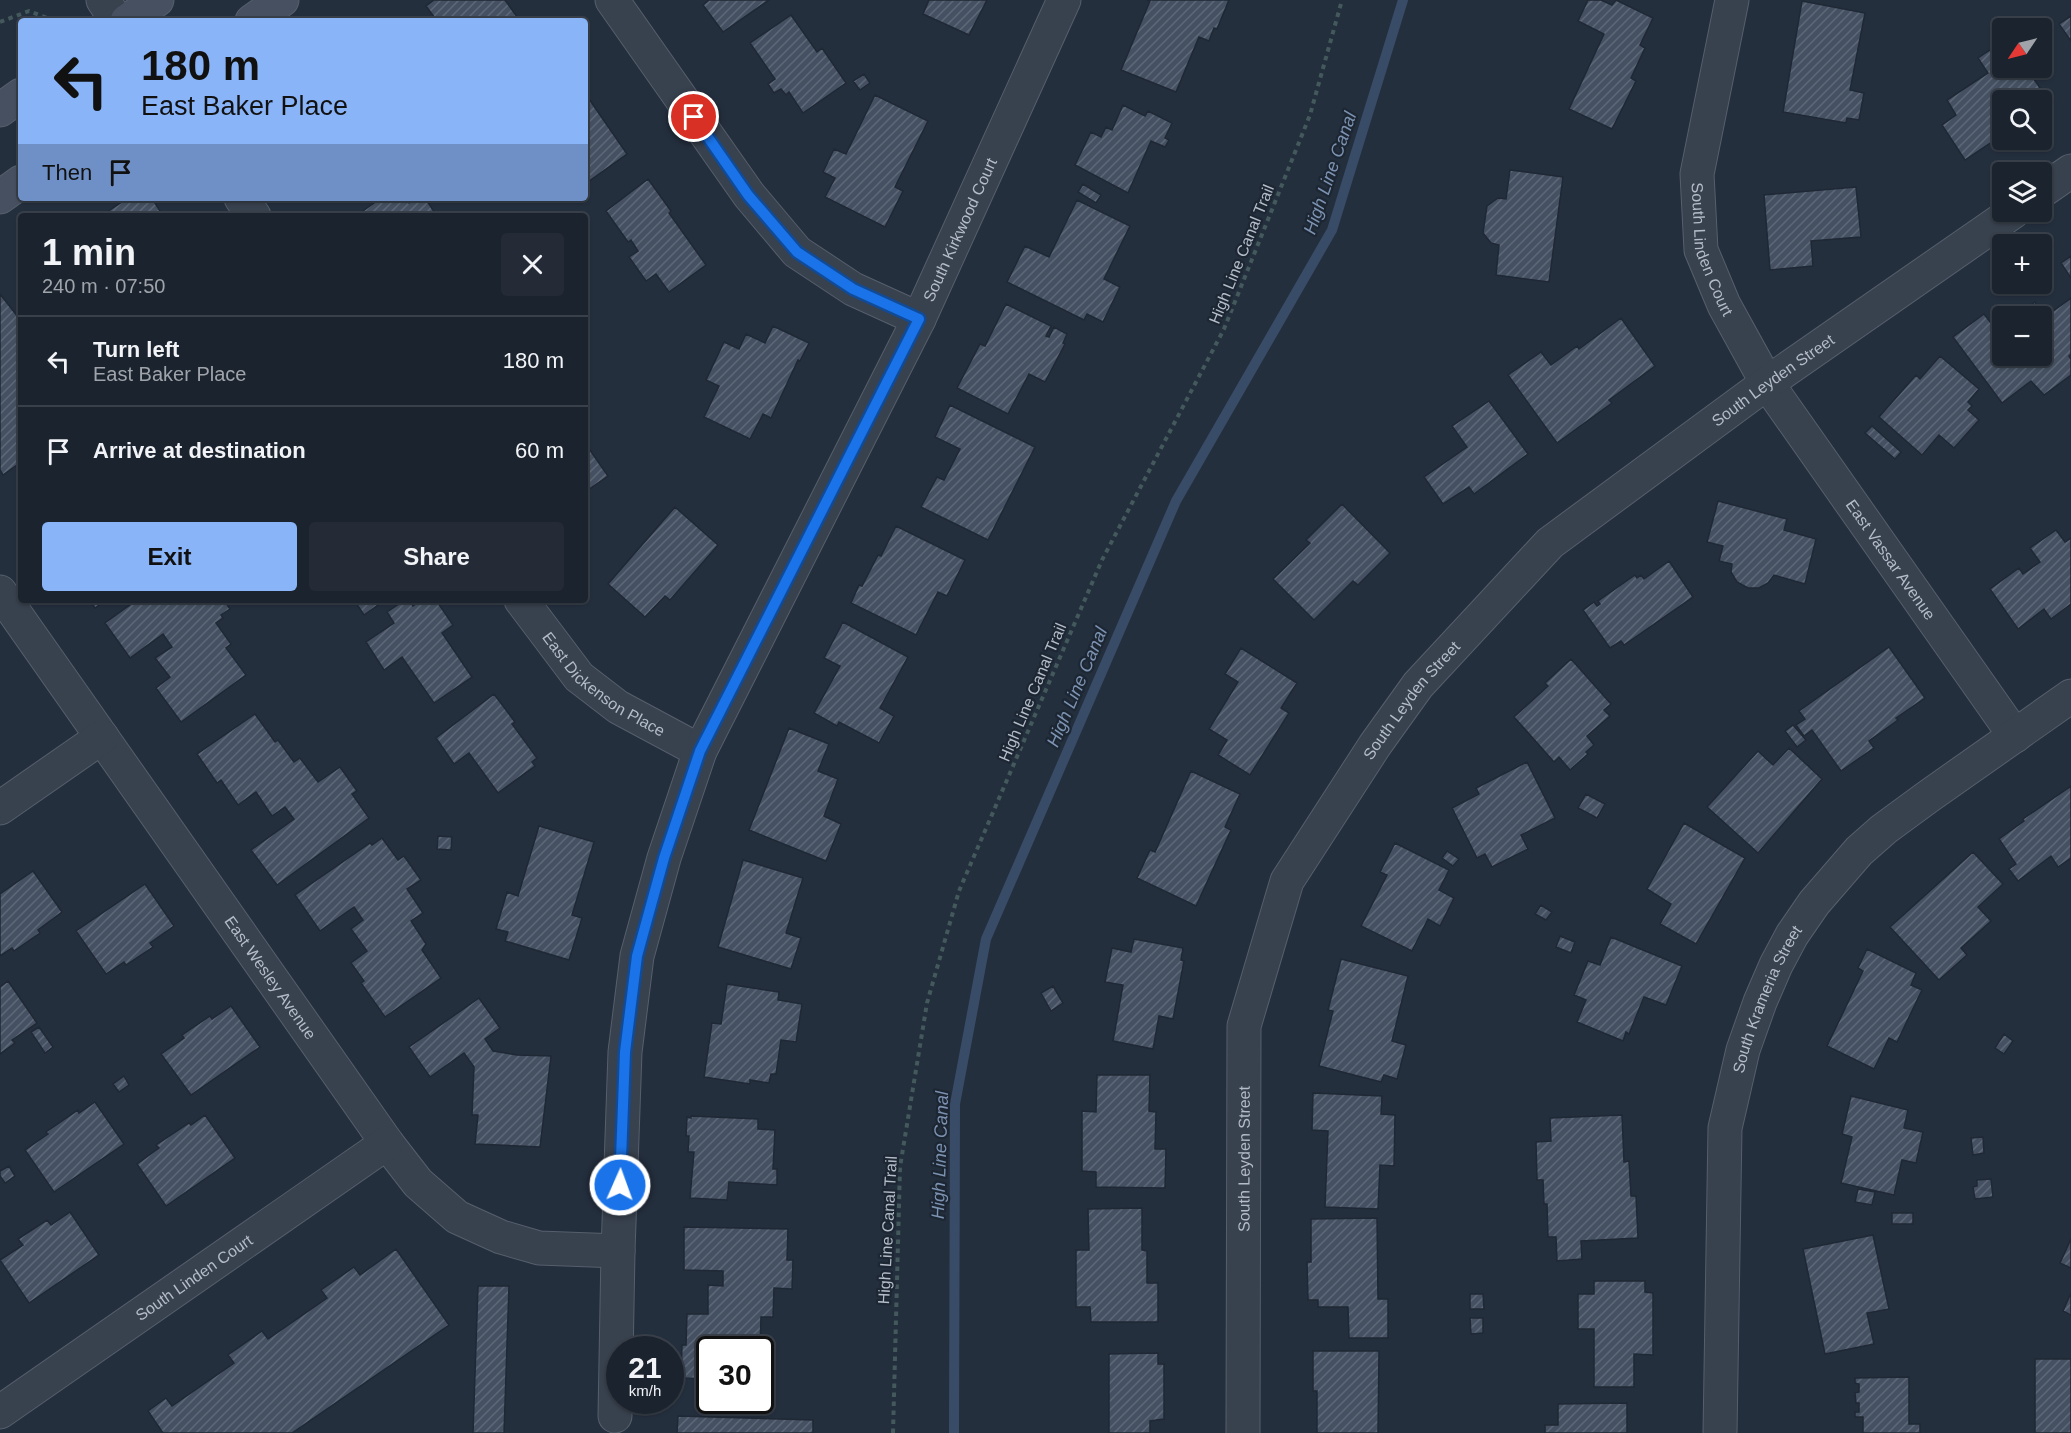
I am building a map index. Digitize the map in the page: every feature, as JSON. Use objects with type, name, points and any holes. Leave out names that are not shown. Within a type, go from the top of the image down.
[{"type":"main road","points":[[131,18],[157,0]]},
{"type":"main road","points":[[256,18],[282,0]]},
{"type":"main road","points":[[0,110],[18,98]]},
{"type":"main road","points":[[0,197],[18,185]]},
{"type":"street","points":[[103,0],[115,18]]},
{"type":"street","points":[[612,0],[748,195],[797,252],[853,289],[919,319]]},
{"type":"street","name":"South Kirkwood Court","points":[[615,1416],[625,1052],[637,956],[664,858],[700,751],[919,319],[1064,0]]},
{"type":"street","name":"South Linden Court","points":[[1732,0],[1697,174],[1701,250],[1724,305],[1767,383]]},
{"type":"street","points":[[2052,184],[2071,171]]},
{"type":"street","name":"South Leyden Street","points":[[1243,1433],[1244,1026],[1287,881],[1375,745],[1418,685],[1550,543],[1767,383],[1999,222]]},
{"type":"street","name":"East Vassar Avenue","points":[[1767,383],[2015,736]]},
{"type":"street","name":"East Wesley Avenue","points":[[0,592],[387,1143],[418,1183],[457,1217],[492,1233],[539,1248],[618,1251]]},
{"type":"street","name":"East Dickenson Place","points":[[523,603],[579,677],[618,707],[700,751]]},
{"type":"street","name":"South Krameria Street","points":[[1719,1433],[1725,1128],[1743,1050],[1776,965],[1792,935],[1814,903],[1859,851],[1884,829],[1929,796],[2071,696]]},
{"type":"street","points":[[0,807],[102,737]]},
{"type":"street","name":"South Linden Court","points":[[0,1412],[387,1143]]},
{"type":"path","name":"High Line Canal Trail","points":[[893,1433],[900,1167],[927,1003],[959,891],[1102,560],[1224,329],[1310,115],[1342,0]]},
{"type":"path","points":[[0,22],[29,11],[47,18]]},
{"type":"building","points":[[434,0],[505,0],[518,18],[435,18],[426,6]]},
{"type":"building","points":[[709,0],[769,0],[723,32],[703,5]]},
{"type":"building","points":[[929,0],[987,0],[969,35],[923,14]]},
{"type":"building","points":[[1147,0],[1229,0],[1217,29],[1214,28],[1209,41],[1199,37],[1176,92],[1121,70],[1150,1]]},
{"type":"building","points":[[1588,0],[1601,0],[1612,5],[1616,0],[1653,18],[1640,45],[1645,48],[1631,78],[1636,81],[1612,129],[1569,109],[1604,34],[1578,21]]},
{"type":"building","points":[[1802,1],[1865,13],[1850,90],[1864,93],[1859,120],[1847,118],[1846,123],[1783,112]]},
{"type":"building","points":[[791,15],[817,52],[822,48],[846,83],[803,113],[789,92],[786,95],[781,89],[774,93],[768,84],[775,79],[750,43]]},
{"type":"building","points":[[2071,16],[2071,41],[2059,24]]},
{"type":"building","points":[[1992,49],[1992,78],[2033,78],[2041,90],[1992,90],[1992,142],[1965,160],[1942,125],[1956,115],[1947,100],[1988,73],[1978,58]]},
{"type":"building","points":[[864,74],[870,83],[860,90],[853,81]]},
{"type":"building","points":[[875,95],[928,121],[895,187],[903,191],[885,227],[825,197],[835,178],[823,172],[834,149],[846,154]]},
{"type":"building","points":[[589,99],[627,154],[588,182]]},
{"type":"building","points":[[1123,105],[1145,116],[1148,111],[1172,123],[1165,138],[1169,140],[1165,147],[1151,141],[1128,193],[1075,165],[1091,132],[1101,137],[1106,127],[1112,130]]},
{"type":"building","points":[[1510,170],[1563,177],[1549,282],[1496,275],[1499,245],[1491,243],[1483,233],[1487,206],[1498,198],[1506,199]]},
{"type":"building","points":[[648,179],[706,265],[669,292],[656,274],[646,281],[629,257],[638,251],[631,240],[628,242],[606,211]]},
{"type":"building","points":[[1083,184],[1101,195],[1096,203],[1078,192]]},
{"type":"building","points":[[1856,187],[1861,237],[1811,241],[1813,266],[1770,270],[1764,195]]},
{"type":"building","points":[[1077,200],[1130,226],[1104,279],[1120,287],[1103,322],[1087,314],[1084,320],[1007,282],[1025,246],[1049,257]]},
{"type":"building","points":[[124,201],[154,201],[161,213],[106,213]]},
{"type":"building","points":[[377,201],[407,201],[409,203],[427,201],[435,213],[360,213]]},
{"type":"building","points":[[2071,256],[2071,278],[2061,263]]},
{"type":"building","points":[[0,294],[18,317],[18,464],[3,475],[0,470]]},
{"type":"building","points":[[2071,298],[2071,354],[2069,356],[2071,375],[2044,395],[2031,381],[2002,403],[1953,337],[1984,314],[1992,324],[1992,366],[2052,366],[2052,312]]},
{"type":"building","points":[[1006,304],[1051,326],[1046,336],[1049,337],[1054,327],[1067,334],[1063,343],[1065,344],[1045,382],[1029,374],[1008,414],[957,388],[980,344],[985,346]]},
{"type":"building","points":[[1621,318],[1655,366],[1609,400],[1612,403],[1557,443],[1508,375],[1541,352],[1551,365],[1577,346],[1579,349]]},
{"type":"building","points":[[773,326],[809,343],[800,361],[798,360],[771,418],[763,414],[750,439],[704,417],[719,386],[706,380],[724,342],[739,349],[746,334],[765,343]]},
{"type":"building","points":[[1940,356],[1979,389],[1968,402],[1972,406],[1968,410],[1979,420],[1954,448],[1939,435],[1922,455],[1879,417],[1916,375],[1920,379]]},
{"type":"building","points":[[1489,401],[1528,454],[1474,494],[1469,487],[1443,504],[1424,477],[1467,447],[1452,426]]},
{"type":"building","points":[[950,405],[1035,447],[988,540],[921,507],[937,477],[944,480],[960,449],[935,437]]},
{"type":"building","points":[[1872,426],[1901,452],[1895,459],[1865,433]]},
{"type":"building","points":[[588,447],[608,476],[588,490]]},
{"type":"building","points":[[1718,501],[1787,519],[1784,530],[1816,539],[1805,584],[1774,575],[1768,583],[1759,588],[1748,588],[1737,582],[1731,572],[1732,564],[1719,561],[1723,546],[1707,542]]},
{"type":"building","points":[[1342,504],[1390,553],[1358,585],[1353,581],[1314,620],[1273,579],[1310,543],[1306,540]]},
{"type":"building","points":[[675,507],[718,545],[670,600],[665,596],[645,617],[608,584]]},
{"type":"building","points":[[896,526],[965,560],[947,596],[938,592],[916,635],[851,603],[859,585],[862,586],[878,555],[881,556]]},
{"type":"building","points":[[2056,530],[2065,542],[2071,538],[2071,604],[2051,619],[2044,609],[2018,629],[1990,589],[2019,568],[2023,574],[2040,562],[2030,548]]},
{"type":"building","points":[[1669,561],[1693,597],[1624,645],[1621,641],[1610,648],[1583,610],[1594,602],[1597,606],[1600,604],[1598,601],[1635,575],[1637,578],[1641,575],[1644,579]]},
{"type":"building","points":[[91,603],[102,603],[95,608]]},
{"type":"building","points":[[226,603],[230,609],[221,615],[223,618],[216,623],[231,644],[226,648],[246,675],[181,722],[156,688],[170,677],[155,658],[172,647],[163,634],[130,658],[105,623],[131,604]]},
{"type":"building","points":[[356,603],[381,603],[364,615]]},
{"type":"building","points":[[400,603],[411,603],[413,606],[417,603],[438,603],[453,625],[442,633],[472,677],[434,703],[402,657],[384,670],[366,642],[394,623],[387,612]]},
{"type":"building","points":[[843,622],[908,657],[880,708],[894,716],[879,743],[839,722],[837,726],[814,713],[840,666],[824,658]]},
{"type":"building","points":[[1889,647],[1925,698],[1869,741],[1874,748],[1841,771],[1812,730],[1804,736],[1796,725],[1805,719],[1799,711]]},
{"type":"building","points":[[1241,648],[1297,683],[1281,708],[1289,713],[1250,775],[1218,755],[1227,740],[1209,729],[1238,682],[1225,674]]},
{"type":"building","points":[[1571,659],[1611,704],[1604,710],[1610,716],[1587,736],[1594,745],[1586,752],[1588,754],[1570,770],[1559,757],[1554,762],[1514,717],[1548,686],[1545,683]]},
{"type":"building","points":[[494,694],[515,722],[512,724],[537,758],[532,762],[535,766],[498,793],[469,753],[454,764],[436,738]]},
{"type":"building","points":[[255,714],[275,742],[278,740],[294,762],[300,758],[318,782],[340,767],[357,791],[352,794],[369,818],[277,885],[251,850],[294,819],[285,807],[272,816],[256,792],[238,805],[221,780],[217,783],[197,754]]},
{"type":"building","points":[[1793,725],[1806,740],[1797,747],[1785,731]]},
{"type":"building","points":[[789,728],[829,744],[818,771],[838,779],[824,816],[841,824],[826,861],[749,830]]},
{"type":"building","points":[[1789,748],[1822,779],[1758,853],[1707,807],[1758,751],[1773,765]]},
{"type":"building","points":[[1527,762],[1555,818],[1521,835],[1528,849],[1492,867],[1485,854],[1477,858],[1452,808],[1479,794],[1476,788]]},
{"type":"building","points":[[1191,771],[1240,794],[1225,827],[1231,830],[1196,906],[1137,878],[1150,850],[1155,852]]},
{"type":"building","points":[[2071,786],[2071,858],[2058,867],[2051,856],[2018,881],[2009,869],[2016,864],[1999,839],[2024,821],[2023,819]]},
{"type":"building","points":[[1586,794],[1605,804],[1597,818],[1578,808]]},
{"type":"building","points":[[1684,823],[1745,858],[1696,944],[1660,924],[1671,904],[1647,889]]},
{"type":"building","points":[[539,826],[594,842],[572,915],[582,918],[569,960],[505,941],[508,932],[496,929],[507,892],[518,896]]},
{"type":"building","points":[[438,836],[452,837],[451,850],[437,849]]},
{"type":"building","points":[[382,838],[398,860],[404,856],[421,880],[407,889],[423,913],[411,921],[426,944],[422,950],[441,978],[385,1017],[361,983],[364,981],[351,963],[367,951],[351,929],[363,920],[354,907],[320,931],[295,895],[370,843],[372,845]]},
{"type":"building","points":[[1395,843],[1449,870],[1439,890],[1454,898],[1440,926],[1428,919],[1412,951],[1361,926],[1387,875],[1380,872]]},
{"type":"building","points":[[1447,851],[1459,859],[1453,866],[1442,858]]},
{"type":"building","points":[[1973,852],[2003,884],[1978,907],[1991,921],[1961,948],[1967,955],[1939,980],[1890,927]]},
{"type":"building","points":[[743,860],[803,878],[786,933],[801,938],[791,969],[718,947]]},
{"type":"building","points":[[33,871],[62,912],[38,930],[40,933],[14,951],[12,948],[0,956],[0,894]]},
{"type":"building","points":[[145,884],[174,926],[150,943],[153,947],[126,965],[124,962],[106,974],[76,931]]},
{"type":"building","points":[[1541,905],[1552,912],[1546,920],[1535,914]]},
{"type":"building","points":[[1560,936],[1575,942],[1571,953],[1556,947]]},
{"type":"building","points":[[1611,937],[1682,966],[1666,1005],[1644,997],[1629,1034],[1626,1032],[1623,1041],[1577,1022],[1586,1000],[1574,995],[1588,961],[1600,965]]},
{"type":"building","points":[[1134,939],[1183,948],[1181,960],[1184,961],[1173,1019],[1159,1016],[1153,1049],[1113,1041],[1123,985],[1105,982],[1112,948],[1131,952]]},
{"type":"building","points":[[1867,949],[1916,973],[1911,985],[1922,990],[1897,1042],[1889,1038],[1874,1069],[1827,1046],[1863,971],[1858,968]]},
{"type":"building","points":[[1341,959],[1408,976],[1392,1041],[1406,1045],[1397,1079],[1384,1075],[1381,1082],[1319,1066],[1333,1011],[1328,1010]]},
{"type":"building","points":[[8,981],[37,1023],[12,1040],[15,1043],[0,1054],[0,987]]},
{"type":"building","points":[[727,984],[779,992],[778,1000],[802,1004],[796,1042],[781,1040],[776,1074],[771,1074],[769,1083],[750,1080],[750,1084],[704,1077],[712,1023],[721,1024]]},
{"type":"building","points":[[1053,986],[1063,1003],[1051,1011],[1041,993]]},
{"type":"building","points":[[479,998],[500,1028],[485,1039],[493,1051],[517,1055],[551,1056],[540,1147],[475,1144],[478,1115],[472,1115],[474,1067],[464,1053],[430,1077],[409,1047]]},
{"type":"building","points":[[231,1006],[260,1047],[191,1095],[161,1054],[184,1038],[182,1035],[210,1016],[212,1019]]},
{"type":"building","points":[[39,1027],[53,1047],[45,1053],[31,1032]]},
{"type":"building","points":[[2004,1034],[2013,1041],[2004,1054],[1995,1048]]},
{"type":"building","points":[[1097,1075],[1150,1075],[1149,1111],[1156,1112],[1155,1149],[1166,1149],[1165,1188],[1096,1187],[1096,1172],[1082,1171],[1082,1111],[1096,1112]]},
{"type":"building","points":[[124,1076],[129,1085],[119,1092],[113,1084]]},
{"type":"building","points":[[1313,1093],[1382,1096],[1381,1114],[1395,1115],[1394,1166],[1380,1165],[1378,1209],[1325,1207],[1328,1131],[1312,1130]]},
{"type":"building","points":[[1851,1096],[1908,1110],[1904,1128],[1923,1132],[1916,1163],[1902,1160],[1894,1195],[1841,1183],[1852,1137],[1842,1134]]},
{"type":"building","points":[[95,1102],[124,1144],[54,1192],[25,1150],[78,1110],[79,1113]]},
{"type":"building","points":[[205,1115],[235,1158],[166,1206],[137,1164],[159,1148],[156,1145]]},
{"type":"building","points":[[1622,1115],[1624,1162],[1629,1161],[1631,1196],[1636,1196],[1638,1238],[1581,1241],[1582,1259],[1557,1261],[1556,1237],[1548,1237],[1547,1204],[1544,1204],[1543,1180],[1537,1180],[1536,1142],[1551,1141],[1550,1118]]},
{"type":"building","points":[[691,1116],[758,1119],[758,1129],[775,1130],[773,1169],[777,1169],[777,1185],[729,1182],[727,1200],[690,1198],[694,1152],[688,1152],[689,1136],[686,1136],[687,1117],[691,1118]]},
{"type":"building","points":[[1983,1137],[1984,1153],[1973,1155],[1971,1138]]},
{"type":"building","points":[[9,1166],[15,1176],[5,1183],[0,1176],[0,1171]]},
{"type":"building","points":[[1991,1179],[1993,1197],[1975,1199],[1973,1187],[1977,1186],[1977,1180]]},
{"type":"building","points":[[1858,1189],[1875,1192],[1872,1205],[1855,1202]]},
{"type":"building","points":[[1142,1208],[1142,1250],[1147,1251],[1147,1283],[1158,1283],[1158,1322],[1091,1322],[1090,1307],[1076,1307],[1076,1250],[1089,1250],[1088,1209]]},
{"type":"building","points":[[70,1212],[99,1255],[29,1303],[0,1260],[23,1245],[18,1239],[47,1220],[51,1225]]},
{"type":"building","points":[[1892,1213],[1913,1213],[1913,1224],[1892,1224]]},
{"type":"building","points":[[1377,1218],[1378,1299],[1388,1299],[1388,1338],[1349,1338],[1348,1307],[1318,1307],[1318,1300],[1308,1300],[1307,1262],[1311,1262],[1311,1219]]},
{"type":"building","points":[[684,1227],[788,1229],[787,1260],[793,1260],[792,1289],[774,1288],[773,1317],[761,1317],[760,1336],[696,1336],[696,1379],[684,1378],[687,1314],[708,1314],[708,1285],[723,1286],[723,1271],[684,1270]]},
{"type":"building","points":[[1873,1235],[1889,1309],[1867,1313],[1874,1344],[1825,1354],[1803,1249]]},
{"type":"building","points":[[2071,1239],[2071,1268],[2060,1263]]},
{"type":"building","points":[[396,1249],[449,1325],[292,1433],[163,1433],[148,1411],[166,1398],[172,1406],[234,1363],[228,1355],[262,1331],[268,1339],[327,1298],[321,1290],[354,1267],[360,1275]]},
{"type":"building","points":[[1594,1281],[1645,1281],[1645,1292],[1653,1293],[1653,1355],[1634,1354],[1634,1387],[1594,1387],[1594,1329],[1578,1329],[1578,1294],[1594,1294]]},
{"type":"building","points":[[478,1286],[509,1286],[504,1433],[473,1433]]},
{"type":"building","points":[[2071,1293],[2071,1315],[2063,1311]]},
{"type":"building","points":[[1470,1294],[1483,1294],[1484,1309],[1470,1309]]},
{"type":"building","points":[[1470,1318],[1483,1318],[1483,1333],[1471,1334]]},
{"type":"building","points":[[1313,1351],[1379,1351],[1378,1433],[1317,1433],[1317,1391],[1313,1391]]},
{"type":"building","points":[[1158,1353],[1158,1364],[1164,1364],[1164,1419],[1150,1421],[1150,1433],[1109,1433],[1109,1354]]},
{"type":"building","points":[[2035,1359],[2071,1359],[2071,1433],[2035,1433]]},
{"type":"building","points":[[1909,1377],[1909,1424],[1920,1424],[1920,1433],[1863,1433],[1863,1417],[1855,1417],[1855,1412],[1859,1412],[1859,1403],[1856,1403],[1855,1393],[1859,1392],[1859,1384],[1855,1383],[1855,1378]]},
{"type":"building","points":[[1627,1403],[1627,1433],[1545,1433],[1545,1425],[1558,1425],[1558,1404]]},
{"type":"building","points":[[678,1416],[813,1420],[813,1433],[677,1433]]},
{"type":"waterway","name":"High Line Canal","points":[[954,1433],[955,1104],[986,939],[1176,501],[1332,230],[1403,0]]},
{"type":"route","points":[[620,1185],[625,1052],[637,956],[664,858],[700,751],[919,319],[853,289],[797,252],[748,195],[694,117]]}]
